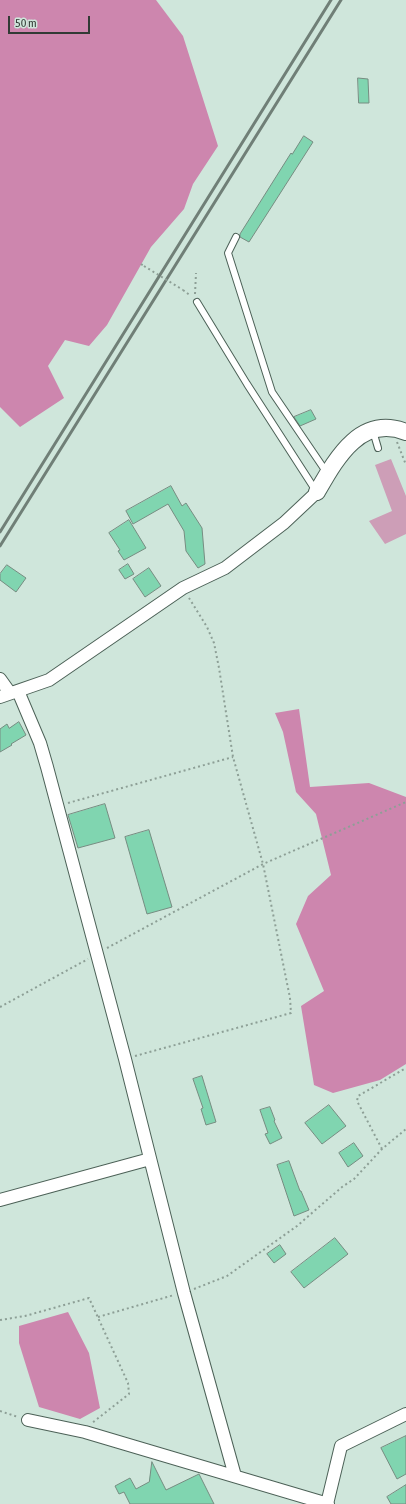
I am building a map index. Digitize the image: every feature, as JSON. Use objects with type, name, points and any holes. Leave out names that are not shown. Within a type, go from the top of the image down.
[{"type":"street","points":[[9,694],[49,680],[183,588],[225,568],[284,523],[317,492],[347,448],[359,436],[373,429],[389,427],[403,432]]},
{"type":"street","points":[[0,679],[40,743],[124,1059],[184,1293],[235,1476]]},
{"type":"street","points":[[0,1200],[150,1159]]},
{"type":"street","points":[[28,1420],[85,1432],[235,1476],[314,1502],[328,1504],[341,1446],[406,1414]]},
{"type":"lane","points":[[236,238],[228,253],[272,392],[328,474]]},
{"type":"lane","points":[[194,299],[317,492]]},
{"type":"lane","points":[[373,429],[378,448]]},
{"type":"path","points":[[141,264],[183,290],[194,299]]},
{"type":"path","points":[[194,299],[196,273]]},
{"type":"path","points":[[403,432],[406,465]]},
{"type":"path","points":[[124,1059],[291,1013],[290,998],[263,864],[233,757],[214,643],[207,627],[183,588]]},
{"type":"path","points":[[57,806],[233,757]]},
{"type":"path","points":[[0,1007],[263,864],[406,802]]},
{"type":"path","points":[[382,1149],[357,1100],[358,1096],[406,1068]]},
{"type":"path","points":[[98,1317],[184,1293],[227,1276],[248,1263],[297,1226],[342,1187],[354,1179],[382,1149],[406,1129]]},
{"type":"path","points":[[0,1320],[25,1316],[89,1298],[128,1383],[129,1394],[94,1421],[85,1432]]},
{"type":"path","points":[[0,1411],[28,1420]]},
{"type":"shaded area","points":[[0,0],[156,0],[183,36],[218,146],[193,184],[184,209],[151,247],[107,325],[89,346],[65,340],[48,366],[64,398],[20,427],[0,407]]},
{"type":"shaded area","points":[[391,459],[406,496],[406,534],[385,544],[369,521],[392,511],[375,465]]},
{"type":"shaded area","points":[[299,709],[310,787],[369,783],[406,797],[406,1064],[380,1080],[333,1093],[314,1085],[301,1006],[324,991],[296,924],[308,896],[331,875],[316,814],[296,792],[283,732],[275,713]]},
{"type":"shaded area","points":[[68,1312],[89,1353],[100,1408],[80,1419],[39,1407],[19,1343],[19,1326]]},
{"type":"building","points":[[358,78],[368,79],[369,103],[359,103]]},
{"type":"building","points":[[304,136],[313,142],[249,242],[240,237],[240,234],[291,153],[292,154]]},
{"type":"building","points":[[311,410],[316,419],[300,426],[294,417]]},
{"type":"building","points":[[171,486],[182,506],[186,503],[202,528],[205,564],[198,568],[186,551],[184,531],[168,504],[133,524],[126,511]]},
{"type":"building","points":[[129,520],[146,548],[124,560],[118,551],[120,550],[109,533]]},
{"type":"building","points":[[128,564],[134,574],[125,579],[119,570]]},
{"type":"building","points":[[7,565],[26,578],[16,592],[0,580],[0,574]]},
{"type":"building","points":[[149,568],[161,586],[145,597],[133,579]]},
{"type":"building","points":[[19,722],[26,735],[0,752],[0,729],[7,724],[9,728]]},
{"type":"building","points":[[105,804],[115,838],[78,848],[68,815]]},
{"type":"building","points":[[149,830],[172,907],[147,914],[125,837]]},
{"type":"building","points":[[202,1076],[216,1122],[206,1125],[201,1109],[203,1108],[193,1079]]},
{"type":"building","points":[[329,1105],[346,1126],[322,1144],[305,1123]]},
{"type":"building","points":[[270,1107],[275,1120],[274,1121],[282,1138],[270,1144],[265,1134],[268,1133],[260,1110]]},
{"type":"building","points":[[354,1143],[363,1156],[348,1167],[339,1153]]},
{"type":"building","points":[[289,1161],[309,1210],[294,1216],[277,1165]]},
{"type":"building","points":[[335,1238],[348,1254],[304,1288],[291,1272]]},
{"type":"building","points":[[280,1245],[286,1254],[274,1263],[267,1254]]},
{"type":"building","points":[[406,1436],[406,1474],[397,1479],[381,1448]]},
{"type":"building","points":[[152,1462],[166,1490],[199,1474],[214,1504],[130,1504],[124,1492],[119,1494],[115,1486],[130,1478],[136,1489],[149,1482]]},
{"type":"building","points":[[406,1485],[406,1504],[391,1504],[387,1497]]},
{"type":"railway","points":[[0,532],[331,0]]},
{"type":"railway","points":[[0,546],[341,0]]}]
